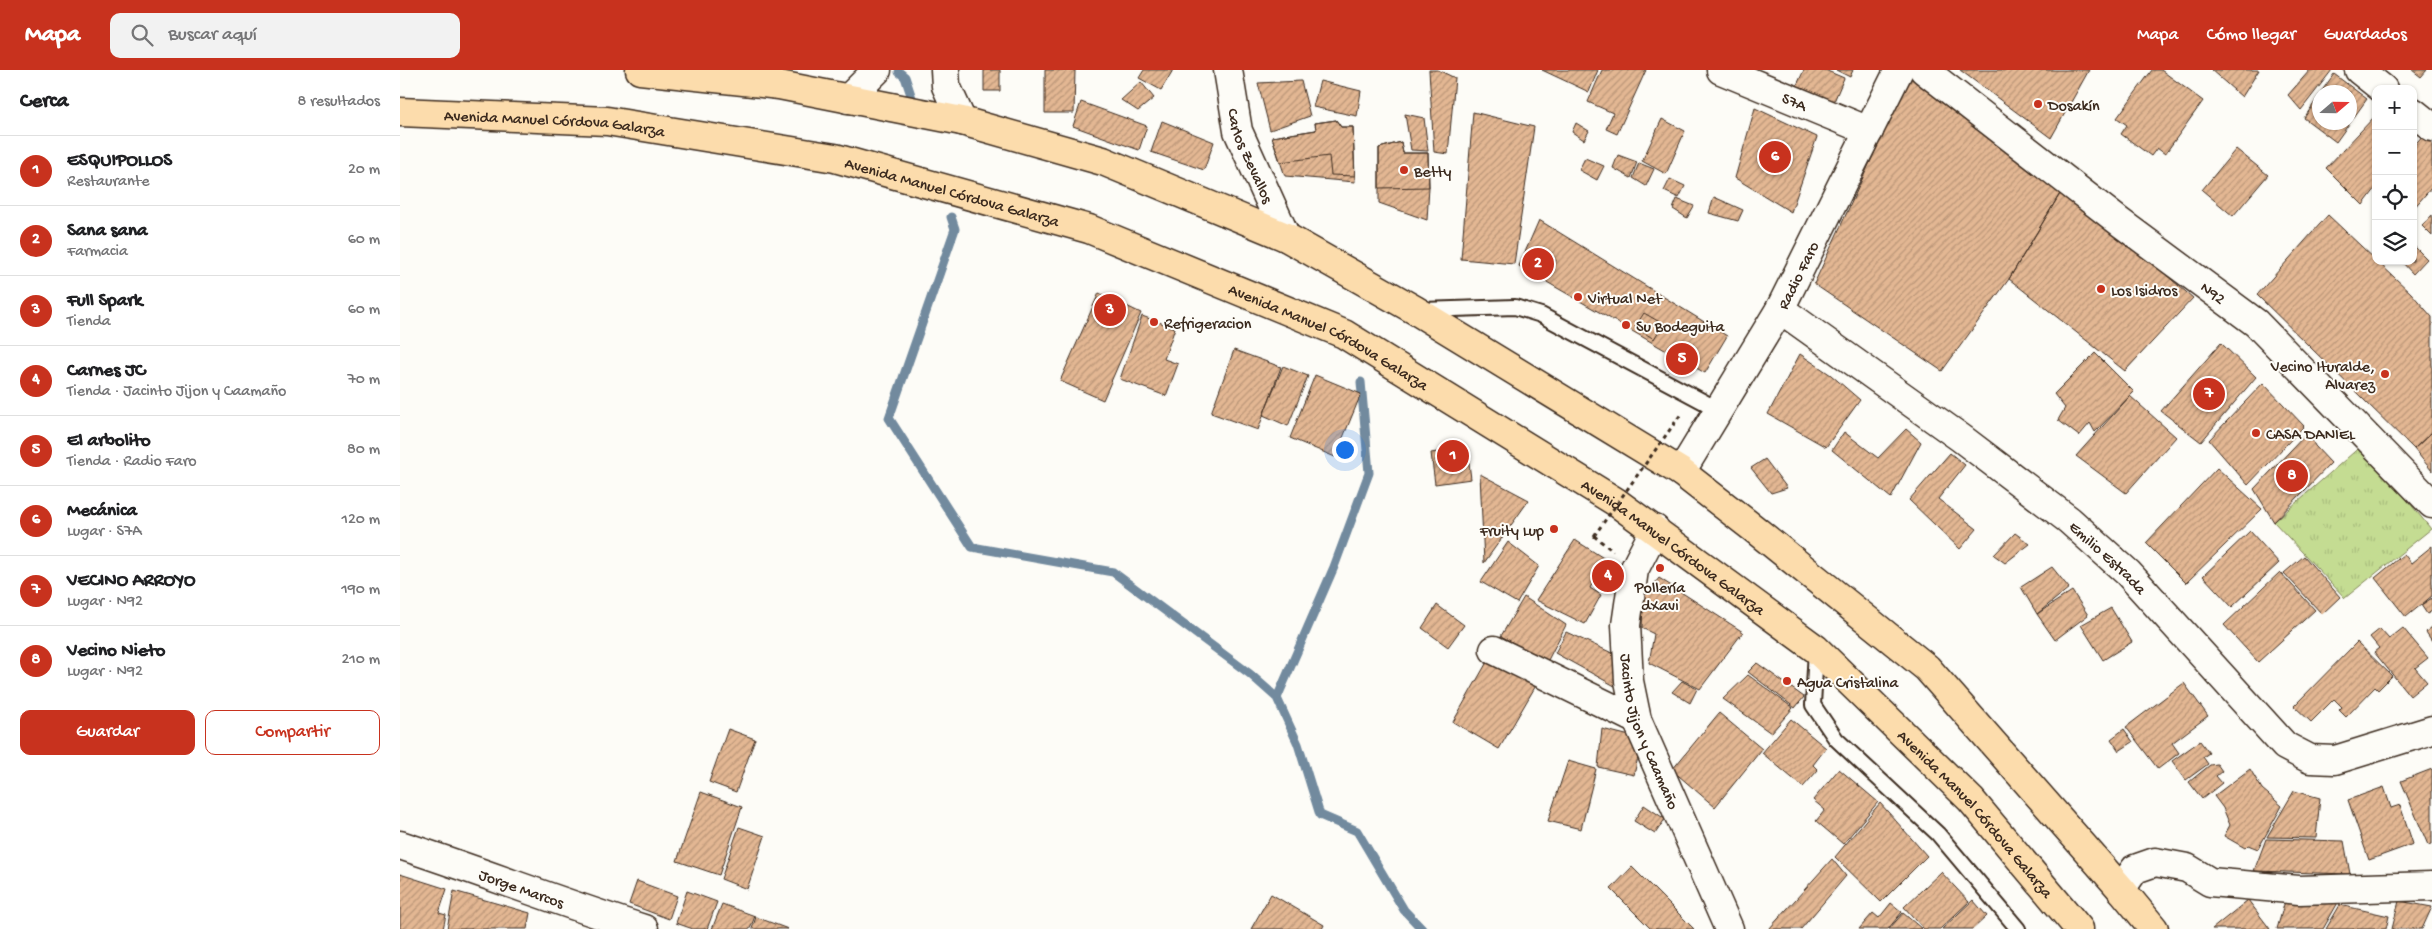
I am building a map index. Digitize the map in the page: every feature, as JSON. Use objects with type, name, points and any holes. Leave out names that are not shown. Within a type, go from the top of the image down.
[{"type":"main road","points":[[640,70],[779,85],[962,121],[1103,161],[1286,237],[1415,310],[1681,472],[1927,668],[2154,929]]},
{"type":"main road","name":"Avenida Manuel Córdova Galarza","points":[[400,112],[607,121],[826,157],[1089,229],[1344,334],[1616,502],[1816,649],[1971,800],[2079,929]]},
{"type":"street","points":[[848,99],[877,70]]},
{"type":"street","points":[[945,70],[946,86],[962,121]]},
{"type":"street","name":"Carlos Zevallos","points":[[1228,70],[1238,131],[1286,237]]},
{"type":"street","name":"S7A","points":[[1721,70],[1869,131]]},
{"type":"street","name":"Radio Faro","points":[[1681,472],[1780,309],[1899,70]]},
{"type":"street","name":"N92","points":[[1924,70],[2121,223],[2256,323],[2432,504]]},
{"type":"street","points":[[2359,70],[2378,85]]},
{"type":"street","points":[[2417,115],[2432,127]]},
{"type":"street","name":"Emilio Estrada","points":[[1780,309],[1961,438],[2069,520],[2128,573],[2285,746],[2310,759],[2335,760],[2432,730]]},
{"type":"street","name":"Jacinto Jijon y Caamaño","points":[[1654,530],[1634,570],[1626,625],[1628,681],[1637,720],[1729,929]]},
{"type":"street","points":[[1494,650],[1637,720]]},
{"type":"street","name":"Jorge Marcos","points":[[400,845],[479,871],[572,906],[644,929]]},
{"type":"street","points":[[2121,889],[2135,869],[2155,862],[2187,868],[2210,882],[2279,888],[2318,890],[2432,886]]},
{"type":"lane","points":[[1415,310],[1515,307],[1541,315],[1719,410]]},
{"type":"lane","points":[[1816,649],[1813,705],[1836,739],[1938,834],[2018,929]]},
{"type":"path","points":[[1619,555],[1594,536],[1681,414]]},
{"type":"green space","points":[[2362,445],[2431,529],[2345,598],[2274,522]]},
{"type":"building","points":[[984,70],[1000,70],[1000,91],[984,91]]},
{"type":"building","points":[[1045,70],[1075,70],[1074,113],[1045,113]]},
{"type":"building","points":[[1144,70],[1173,70],[1161,90],[1139,78]]},
{"type":"building","points":[[1429,70],[1438,70],[1455,78],[1448,154],[1434,152]]},
{"type":"building","points":[[1542,70],[1598,70],[1589,92]]},
{"type":"building","points":[[1602,70],[1646,70],[1617,134],[1606,129],[1613,113],[1588,102]]},
{"type":"building","points":[[1804,70],[1825,70],[1844,78],[1832,106],[1796,87]]},
{"type":"building","points":[[1836,70],[1853,70],[1850,77]]},
{"type":"building","name":"Dosakín","points":[[1960,70],[2089,70],[2051,138]]},
{"type":"building","points":[[2152,70],[2161,70],[2203,101],[2165,154],[2157,148],[2151,156],[2121,134],[2127,125],[2117,118]]},
{"type":"building","points":[[2211,70],[2259,70],[2242,97]]},
{"type":"building","points":[[2310,70],[2332,70],[2320,85],[2312,85],[2312,96],[2301,110],[2288,95]]},
{"type":"building","points":[[2412,70],[2427,70],[2421,77]]},
{"type":"building","points":[[1911,73],[2064,187],[2009,279],[1942,371],[1814,284]]},
{"type":"building","points":[[2334,74],[2349,85],[2326,85]]},
{"type":"building","points":[[1301,81],[1310,116],[1270,130],[1258,83]]},
{"type":"building","points":[[1320,81],[1361,91],[1357,116],[1313,107]]},
{"type":"building","points":[[1141,82],[1154,98],[1138,111],[1121,100]]},
{"type":"building","points":[[2357,91],[2367,99],[2357,113]]},
{"type":"building","points":[[1081,102],[1147,126],[1139,150],[1073,126]]},
{"type":"building","points":[[2312,106],[2312,124],[2304,118]]},
{"type":"building","points":[[1755,108],[1817,137],[1791,212],[1735,178]]},
{"type":"building","points":[[1473,112],[1534,127],[1514,264],[1461,259]]},
{"type":"building","points":[[1405,114],[1424,118],[1428,151],[1411,150]]},
{"type":"building","points":[[1662,119],[1685,131],[1666,174],[1642,161]]},
{"type":"building","points":[[2372,119],[2372,193],[2363,205],[2326,168]]},
{"type":"building","points":[[1336,120],[1341,127],[1353,127],[1355,182],[1285,176],[1272,137],[1316,130],[1315,123]]},
{"type":"building","points":[[1336,120],[1341,127],[1353,127],[1355,176],[1331,175],[1329,156],[1280,162],[1272,137],[1316,130],[1315,123]]},
{"type":"building","points":[[1162,121],[1214,142],[1204,170],[1151,152]]},
{"type":"building","points":[[1576,123],[1589,131],[1584,140],[1572,132]]},
{"type":"building","points":[[2320,130],[2345,130],[2336,142]]},
{"type":"building","points":[[2423,135],[2432,143],[2432,187],[2417,204],[2417,175],[2417,142]]},
{"type":"building","name":"Betty","points":[[1401,142],[1403,153],[1428,153],[1429,187],[1427,220],[1379,203],[1379,148]]},
{"type":"building","name":"Betty","points":[[1401,142],[1403,153],[1428,153],[1429,187],[1379,188],[1379,148]]},
{"type":"building","points":[[2236,149],[2268,175],[2233,216],[2202,190]]},
{"type":"building","points":[[1618,155],[1637,162],[1631,178],[1613,168]]},
{"type":"building","points":[[1585,158],[1604,166],[1597,180],[1579,170]]},
{"type":"building","points":[[1639,163],[1654,169],[1646,186],[1633,178]]},
{"type":"building","points":[[1670,179],[1685,186],[1679,198],[1664,191]]},
{"type":"building","name":"Los Isidros","points":[[2064,187],[2193,298],[2125,371],[2009,279]]},
{"type":"building","points":[[1714,197],[1743,210],[1738,221],[1709,213]]},
{"type":"building","points":[[1677,199],[1694,206],[1687,218],[1673,209]]},
{"type":"building","name":"Vecino Ituralde, Alvarez","points":[[2328,215],[2372,256],[2372,265],[2381,265],[2411,293],[2432,317],[2432,432],[2414,449],[2257,295]]},
{"type":"building","points":[[2432,215],[2432,236],[2422,226]]},
{"type":"building","points":[[1539,220],[1727,336],[1705,373],[1519,266]]},
{"type":"building","points":[[1531,248],[1556,260],[1548,277],[1523,265]]},
{"type":"building","points":[[2417,249],[2427,259],[2413,274],[2405,265],[2417,265]]},
{"type":"building","points":[[1099,293],[1141,313],[1103,400],[1060,381]]},
{"type":"building","points":[[1644,313],[1663,324],[1654,339],[1635,327]]},
{"type":"building","points":[[1142,316],[1175,328],[1164,359],[1178,364],[1166,396],[1120,379]]},
{"type":"building","points":[[2221,343],[2256,377],[2201,442],[2161,411]]},
{"type":"building","points":[[1234,350],[1281,367],[1258,430],[1211,413]]},
{"type":"building","points":[[2095,353],[2134,392],[2095,432],[2090,423],[2079,436],[2058,420],[2065,408],[2054,394]]},
{"type":"building","points":[[1800,354],[1831,375],[1860,400],[1826,447],[1768,414]]},
{"type":"building","points":[[1283,366],[1308,376],[1288,426],[1263,415]]},
{"type":"building","points":[[1315,375],[1361,394],[1335,457],[1290,438]]},
{"type":"building","name":"CASA DANIEL","points":[[2263,383],[2304,426],[2248,485],[2209,440]]},
{"type":"building","points":[[2130,396],[2176,437],[2126,493],[2076,456]]},
{"type":"building","points":[[1906,429],[1921,442],[1891,498],[1832,450],[1844,432],[1878,458]]},
{"type":"building","points":[[2308,432],[2315,446],[2331,463],[2274,522],[2254,489]]},
{"type":"building","points":[[2432,432],[2432,471],[2414,449]]},
{"type":"building","points":[[1467,447],[1471,479],[1435,484],[1431,453]]},
{"type":"building","points":[[1950,453],[1965,465],[1938,499],[1977,529],[1960,549],[1909,500]]},
{"type":"building","points":[[1765,459],[1787,488],[1771,493],[1751,468]]},
{"type":"building","points":[[2217,468],[2262,509],[2186,583],[2146,543]]},
{"type":"building","points":[[1480,474],[1529,500],[1484,563]]},
{"type":"building","points":[[2250,531],[2279,563],[2232,607],[2203,576]]},
{"type":"building","points":[[2015,533],[2030,544],[2005,563],[1994,555]]},
{"type":"building","points":[[1575,540],[1605,559],[1590,588],[1601,595],[1585,624],[1536,600]]},
{"type":"building","points":[[1508,542],[1539,566],[1517,603],[1481,582]]},
{"type":"building","points":[[2432,546],[2432,596],[2406,617],[2375,578],[2404,554],[2411,563]]},
{"type":"building","points":[[2304,556],[2340,597],[2322,614],[2284,573]]},
{"type":"building","points":[[2052,567],[2069,588],[2037,614],[2021,587]]},
{"type":"building","points":[[2280,572],[2315,610],[2258,662],[2224,625]]},
{"type":"building","points":[[1659,578],[1743,632],[1700,689],[1649,663],[1654,634],[1642,628],[1643,598]]},
{"type":"building","points":[[2072,591],[2088,615],[2055,640],[2037,614]]},
{"type":"building","points":[[1524,597],[1566,625],[1547,662],[1501,636]]},
{"type":"building","points":[[2432,598],[2432,611],[2427,614],[2421,605]]},
{"type":"building","points":[[1437,605],[1464,625],[1448,647],[1422,628]]},
{"type":"building","points":[[2111,608],[2132,642],[2103,660],[2081,625]]},
{"type":"building","points":[[2432,627],[2432,641],[2426,632]]},
{"type":"building","points":[[2403,628],[2428,658],[2415,668],[2427,682],[2410,696],[2374,652],[2379,648],[2370,637],[2380,629],[2389,639]]},
{"type":"building","points":[[1566,632],[1623,658],[1622,690],[1555,653]]},
{"type":"building","points":[[2357,642],[2392,676],[2378,690],[2375,687],[2346,717],[2339,710],[2342,707],[2334,699],[2311,722],[2294,706]]},
{"type":"building","points":[[1491,655],[1538,682],[1499,749],[1453,722]]},
{"type":"building","points":[[1757,663],[1804,697],[1795,708],[1748,672]]},
{"type":"building","points":[[1748,675],[1793,708],[1771,733],[1723,699]]},
{"type":"building","points":[[1682,681],[1697,689],[1690,703],[1672,692]]},
{"type":"building","points":[[2184,683],[2208,716],[2172,743],[2179,753],[2158,769],[2126,727]]},
{"type":"building","points":[[1719,713],[1762,749],[1715,807],[1672,770]]},
{"type":"building","points":[[1791,719],[1826,748],[1813,765],[1818,770],[1803,787],[1762,753]]},
{"type":"building","points":[[728,729],[755,739],[736,792],[709,782]]},
{"type":"building","points":[[1602,729],[1642,739],[1634,775],[1598,767]]},
{"type":"building","points":[[2124,729],[2133,742],[2119,751],[2111,739]]},
{"type":"building","points":[[2200,741],[2209,753],[2203,757],[2208,764],[2186,780],[2172,761]]},
{"type":"building","points":[[1568,761],[1596,769],[1581,829],[1548,821]]},
{"type":"building","points":[[2217,764],[2222,771],[2216,776],[2222,783],[2202,799],[2189,782],[2210,765]]},
{"type":"building","points":[[1839,769],[1878,802],[1843,844],[1816,821],[1825,810],[1813,800]]},
{"type":"building","points":[[2250,769],[2262,789],[2282,806],[2258,849],[2248,845],[2245,848],[2224,836],[2230,825],[2223,808],[2214,796]]},
{"type":"building","points":[[2432,769],[2432,844],[2428,845],[2401,781]]},
{"type":"building","points":[[2384,787],[2391,808],[2400,805],[2413,844],[2369,860],[2348,800]]},
{"type":"building","points":[[2294,791],[2320,798],[2316,838],[2267,837]]},
{"type":"building","points":[[701,792],[742,807],[719,875],[677,861]]},
{"type":"building","points":[[1880,803],[1927,856],[1881,902],[1835,857]]},
{"type":"building","points":[[1644,805],[1665,819],[1655,834],[1634,821]]},
{"type":"building","points":[[739,827],[765,836],[747,889],[721,879]]},
{"type":"building","points":[[2266,839],[2344,841],[2350,874],[2254,871]]},
{"type":"building","points":[[1832,859],[1846,876],[1801,929],[1769,929]]},
{"type":"building","points":[[1632,867],[1694,929],[1651,929],[1611,889]]},
{"type":"building","points":[[1941,872],[1969,902],[1940,929],[1924,929],[1904,907]]},
{"type":"building","points":[[400,874],[447,889],[439,913],[446,915],[443,929],[400,929]]},
{"type":"building","points":[[637,881],[677,896],[669,919],[629,904]]},
{"type":"building","points":[[454,891],[530,913],[527,929],[447,929]]},
{"type":"building","points":[[687,891],[717,902],[707,929],[693,929],[676,923]]},
{"type":"building","points":[[1271,894],[1324,925],[1322,929],[1251,929]]},
{"type":"building","points":[[2287,894],[2340,899],[2323,929],[2277,929]]},
{"type":"building","points":[[1973,900],[1987,916],[1973,929],[1942,929]]},
{"type":"building","points":[[2248,900],[2270,929],[2212,929]]},
{"type":"building","points":[[2399,901],[2432,907],[2422,929],[2392,929]]},
{"type":"building","points":[[1891,903],[1902,912],[1888,929],[1859,929],[1873,913],[1879,918]]},
{"type":"building","points":[[722,904],[755,916],[750,929],[712,929]]},
{"type":"building","points":[[2340,905],[2389,916],[2386,929],[2326,929]]},
{"type":"building","points":[[1903,913],[1922,929],[1889,929]]},
{"type":"building","points":[[756,917],[788,929],[752,929]]},
{"type":"waterway","points":[[899,72],[905,77],[913,101]]},
{"type":"waterway","points":[[951,217],[955,229],[889,418],[972,547],[1113,572],[1250,674],[1277,698],[1298,744],[1320,815],[1357,831],[1404,910],[1422,929]]},
{"type":"waterway","points":[[1277,698],[1334,567],[1369,473],[1361,382]]},
{"type":"place","name":"Dosakín","points":[[2038,104]]},
{"type":"place","name":"Mecánica","points":[[1775,157]]},
{"type":"place","name":"Betty","points":[[1404,170]]},
{"type":"place","name":"Sana sana","points":[[1538,264]]},
{"type":"place","name":"Los Isidros","points":[[2101,289]]},
{"type":"place","name":"Virtual Net","points":[[1578,297]]},
{"type":"place","name":"Full Spark","points":[[1110,310]]},
{"type":"place","name":"Refrigeracion","points":[[1154,322]]},
{"type":"place","name":"Su Bodeguita","points":[[1626,325]]},
{"type":"place","name":"El arbolito","points":[[1682,359]]},
{"type":"place","name":"Vecino Ituralde, Alvarez","points":[[2385,374]]},
{"type":"place","name":"VECINO ARROYO","points":[[2209,394]]},
{"type":"place","name":"CASA DANIEL","points":[[2256,433]]},
{"type":"place","name":"ESQUIPOLLOS","points":[[1453,456]]},
{"type":"place","name":"Vecino Nieto","points":[[2292,476]]},
{"type":"place","name":"Fruity Lup","points":[[1554,529]]},
{"type":"place","name":"Pollería dXavi","points":[[1660,568]]},
{"type":"place","name":"Carnes JC","points":[[1608,576]]},
{"type":"place","name":"Agua Cristalina","points":[[1787,681]]}]
